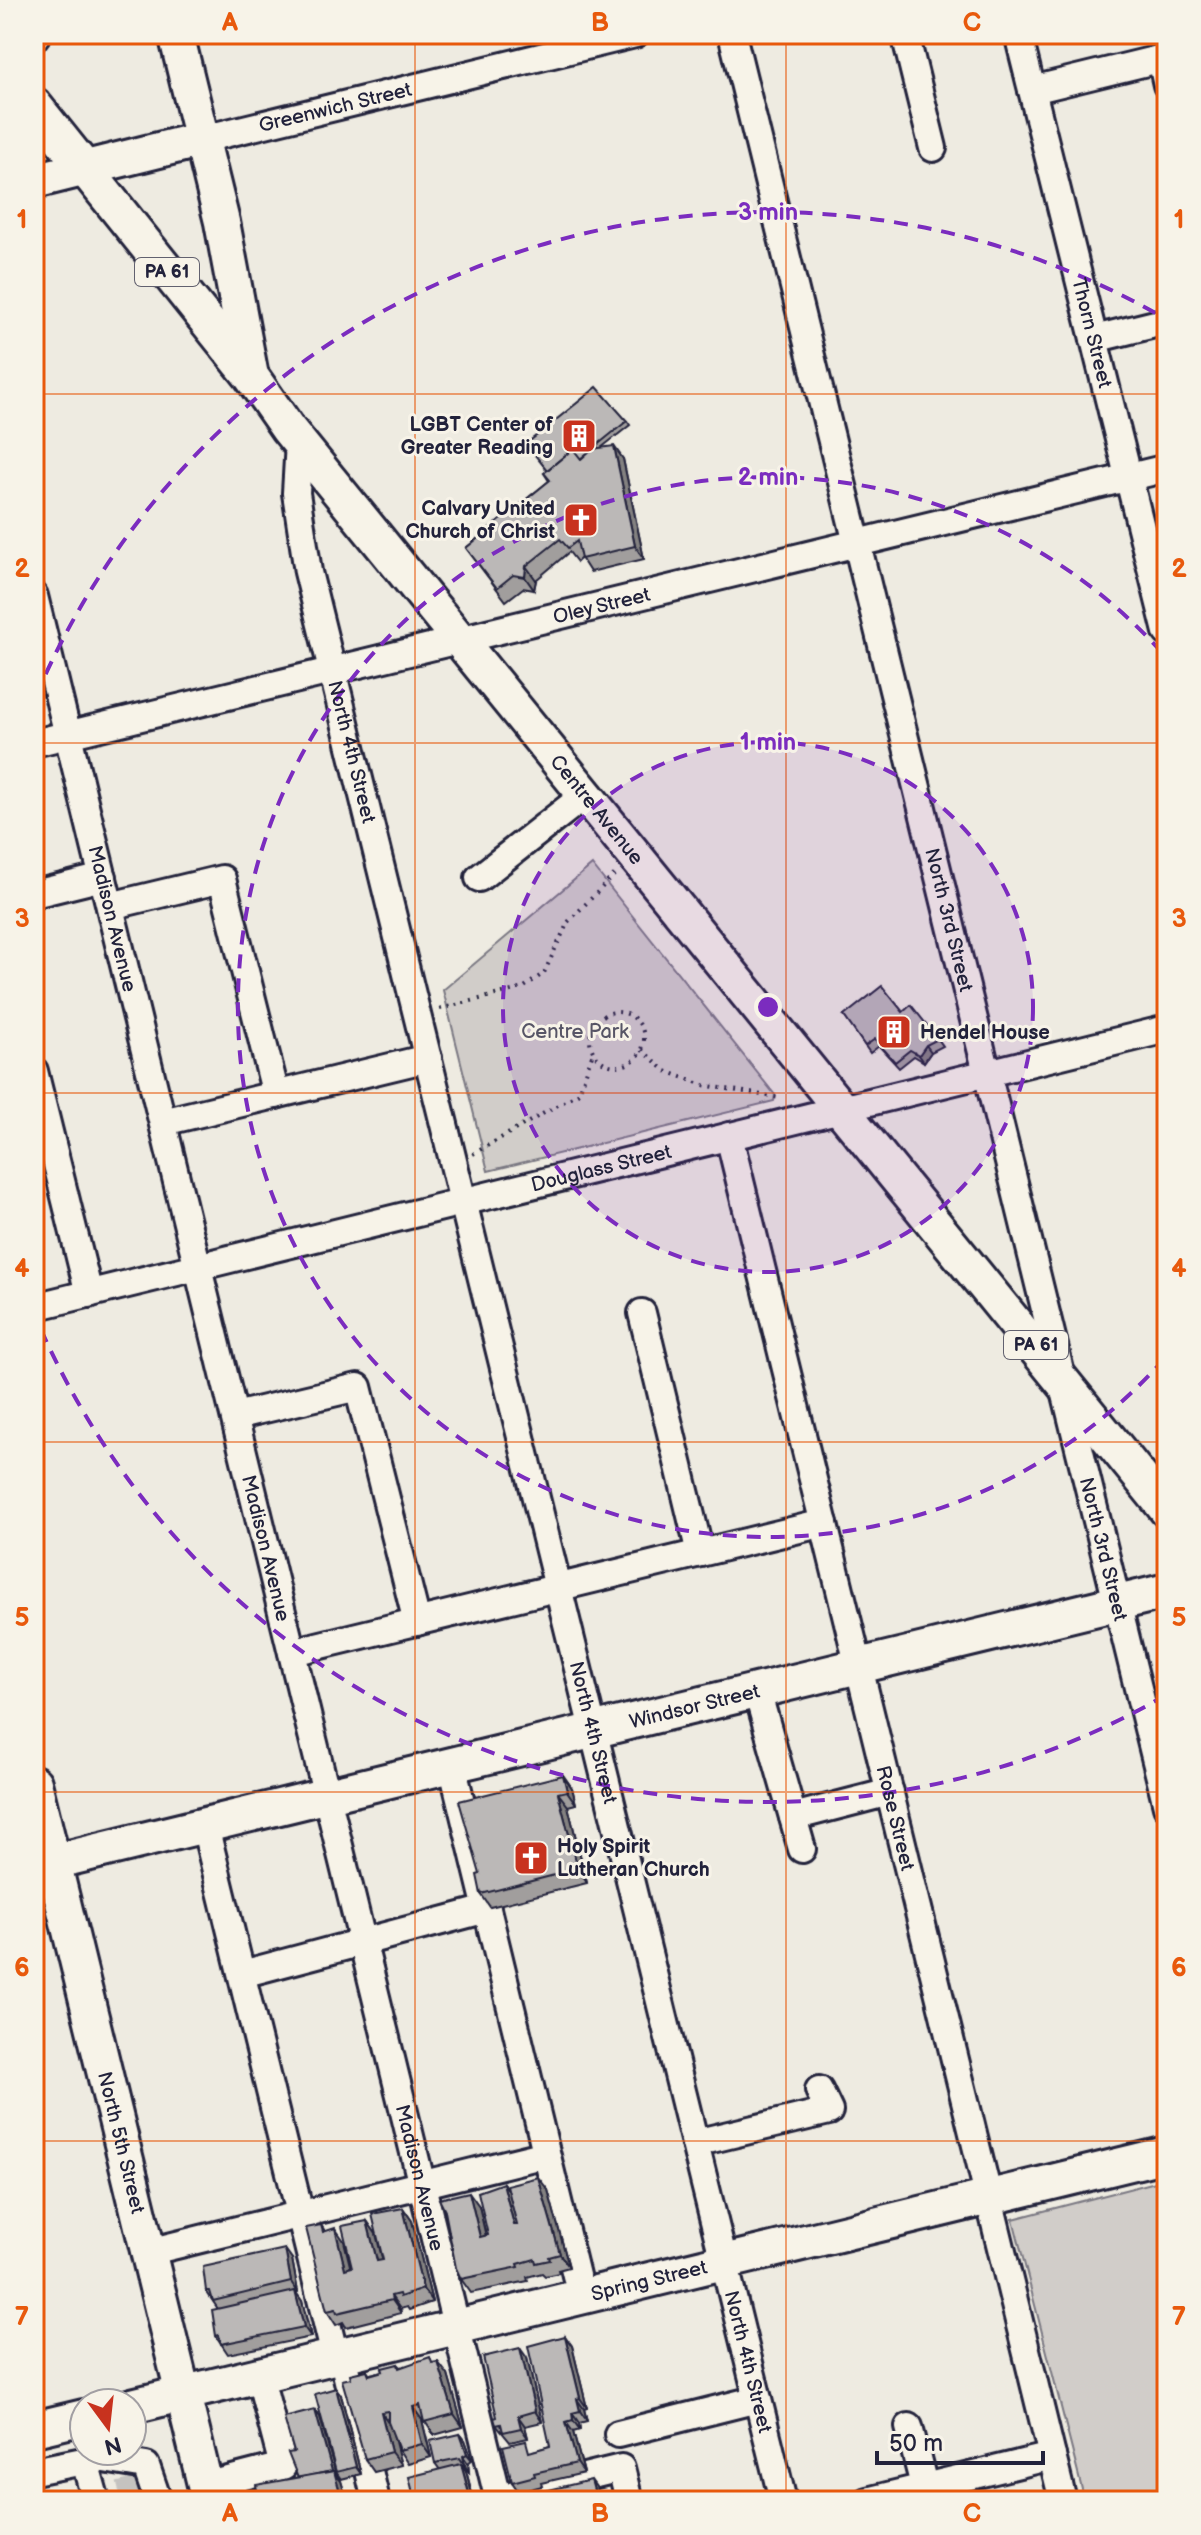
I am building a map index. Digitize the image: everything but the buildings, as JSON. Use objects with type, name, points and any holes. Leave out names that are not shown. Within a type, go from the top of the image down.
[{"type":"main road","points":[[176,34],[203,139]]},
{"type":"main road","name":"Centre Avenue","points":[[34,105],[82,169],[251,376],[299,442],[839,1109],[1063,1377],[1167,1510]]},
{"type":"main road","name":"Greenwich Street","points":[[34,181],[203,139]]},
{"type":"main road","name":"PA 61","points":[[203,139],[251,376]]},
{"type":"main road","name":"Windsor Street","points":[[44,1865],[1167,1591]]},
{"type":"main road","name":"North 5th Street","points":[[34,1783],[44,1865],[148,2252],[207,2494]]},
{"type":"main road","name":"Spring Street","points":[[148,2402],[1167,2154]]},
{"type":"main road","points":[[34,2429],[68,2421]]},
{"type":"street","name":"Greenwich Street","points":[[203,139],[635,34]]},
{"type":"street","name":"North 3rd Street","points":[[732,34],[1167,1806]]},
{"type":"street","points":[[905,34],[933,148]]},
{"type":"street","name":"Thorn Street","points":[[1018,34],[1167,628]]},
{"type":"street","points":[[1032,90],[1164,58],[1167,85]]},
{"type":"street","points":[[1094,339],[1167,321]]},
{"type":"street","name":"North 4th Street","points":[[299,442],[296,493],[308,572],[783,2501]]},
{"type":"street","name":"Oley Street","points":[[34,743],[1167,468]]},
{"type":"street","name":"Madison Avenue","points":[[34,596],[499,2500]]},
{"type":"street","points":[[479,878],[585,795]]},
{"type":"street","points":[[34,894],[103,877]]},
{"type":"street","points":[[110,906],[222,879],[276,1095]]},
{"type":"street","name":"Douglass Street","points":[[34,1307],[1167,1029]]},
{"type":"street","points":[[163,1122],[428,1058]]},
{"type":"street","points":[[34,1071],[89,1294]]},
{"type":"street","name":"Rose Street","points":[[729,1136],[1063,2501]]},
{"type":"street","points":[[642,1313],[700,1553]]},
{"type":"street","points":[[235,1416],[358,1387],[417,1622]]},
{"type":"street","points":[[292,1652],[824,1523]]},
{"type":"street","points":[[757,1691],[802,1849]]},
{"type":"street","points":[[452,1765],[581,2296]]},
{"type":"street","points":[[793,1817],[890,1792]]},
{"type":"street","points":[[205,1826],[301,2215],[376,2501]]},
{"type":"street","points":[[242,1974],[487,1909]]},
{"type":"street","points":[[695,2143],[829,2111],[819,2090]]},
{"type":"street","points":[[148,2252],[546,2154]]},
{"type":"street","points":[[207,2494],[283,2466],[259,2374]]},
{"type":"street","points":[[618,2434],[758,2399]]},
{"type":"street","points":[[909,2427],[925,2494]]},
{"type":"street","points":[[867,2501],[925,2494],[1052,2456]]},
{"type":"street","points":[[34,2471],[68,2463]]},
{"type":"street","points":[[96,2467],[105,2499]]},
{"type":"street","points":[[146,2467],[153,2492]]},
{"type":"street","points":[[499,2500],[621,2468],[629,2501]]},
{"type":"path","points":[[418,1015],[523,988],[544,973],[568,922],[634,855]]},
{"type":"path","points":[[615,1012],[627,1014],[639,1024],[644,1037],[642,1050],[634,1061],[619,1067],[602,1062],[593,1052],[590,1039],[593,1026],[604,1016],[615,1012]]},
{"type":"path","points":[[642,1050],[666,1071],[703,1085],[794,1101]]},
{"type":"path","points":[[455,1165],[579,1093],[593,1052]]},
{"type":"green space","name":"Centre Park","points":[[592,865],[775,1095],[774,1101],[488,1171],[443,990]]},
{"type":"green space","points":[[1167,2179],[1167,2501],[1085,2501],[1013,2219]]},
{"type":"tunnel","points":[[120,2495],[146,2488]]},
{"type":"place","name":"LGBT Center of Greater Reading","points":[[579,436]]},
{"type":"place","name":"Calvary United Church of Christ","points":[[581,520]]},
{"type":"place","name":"Hendel House","points":[[894,1032]]},
{"type":"place","name":"Holy Spirit Lutheran Church","points":[[531,1858]]}]
